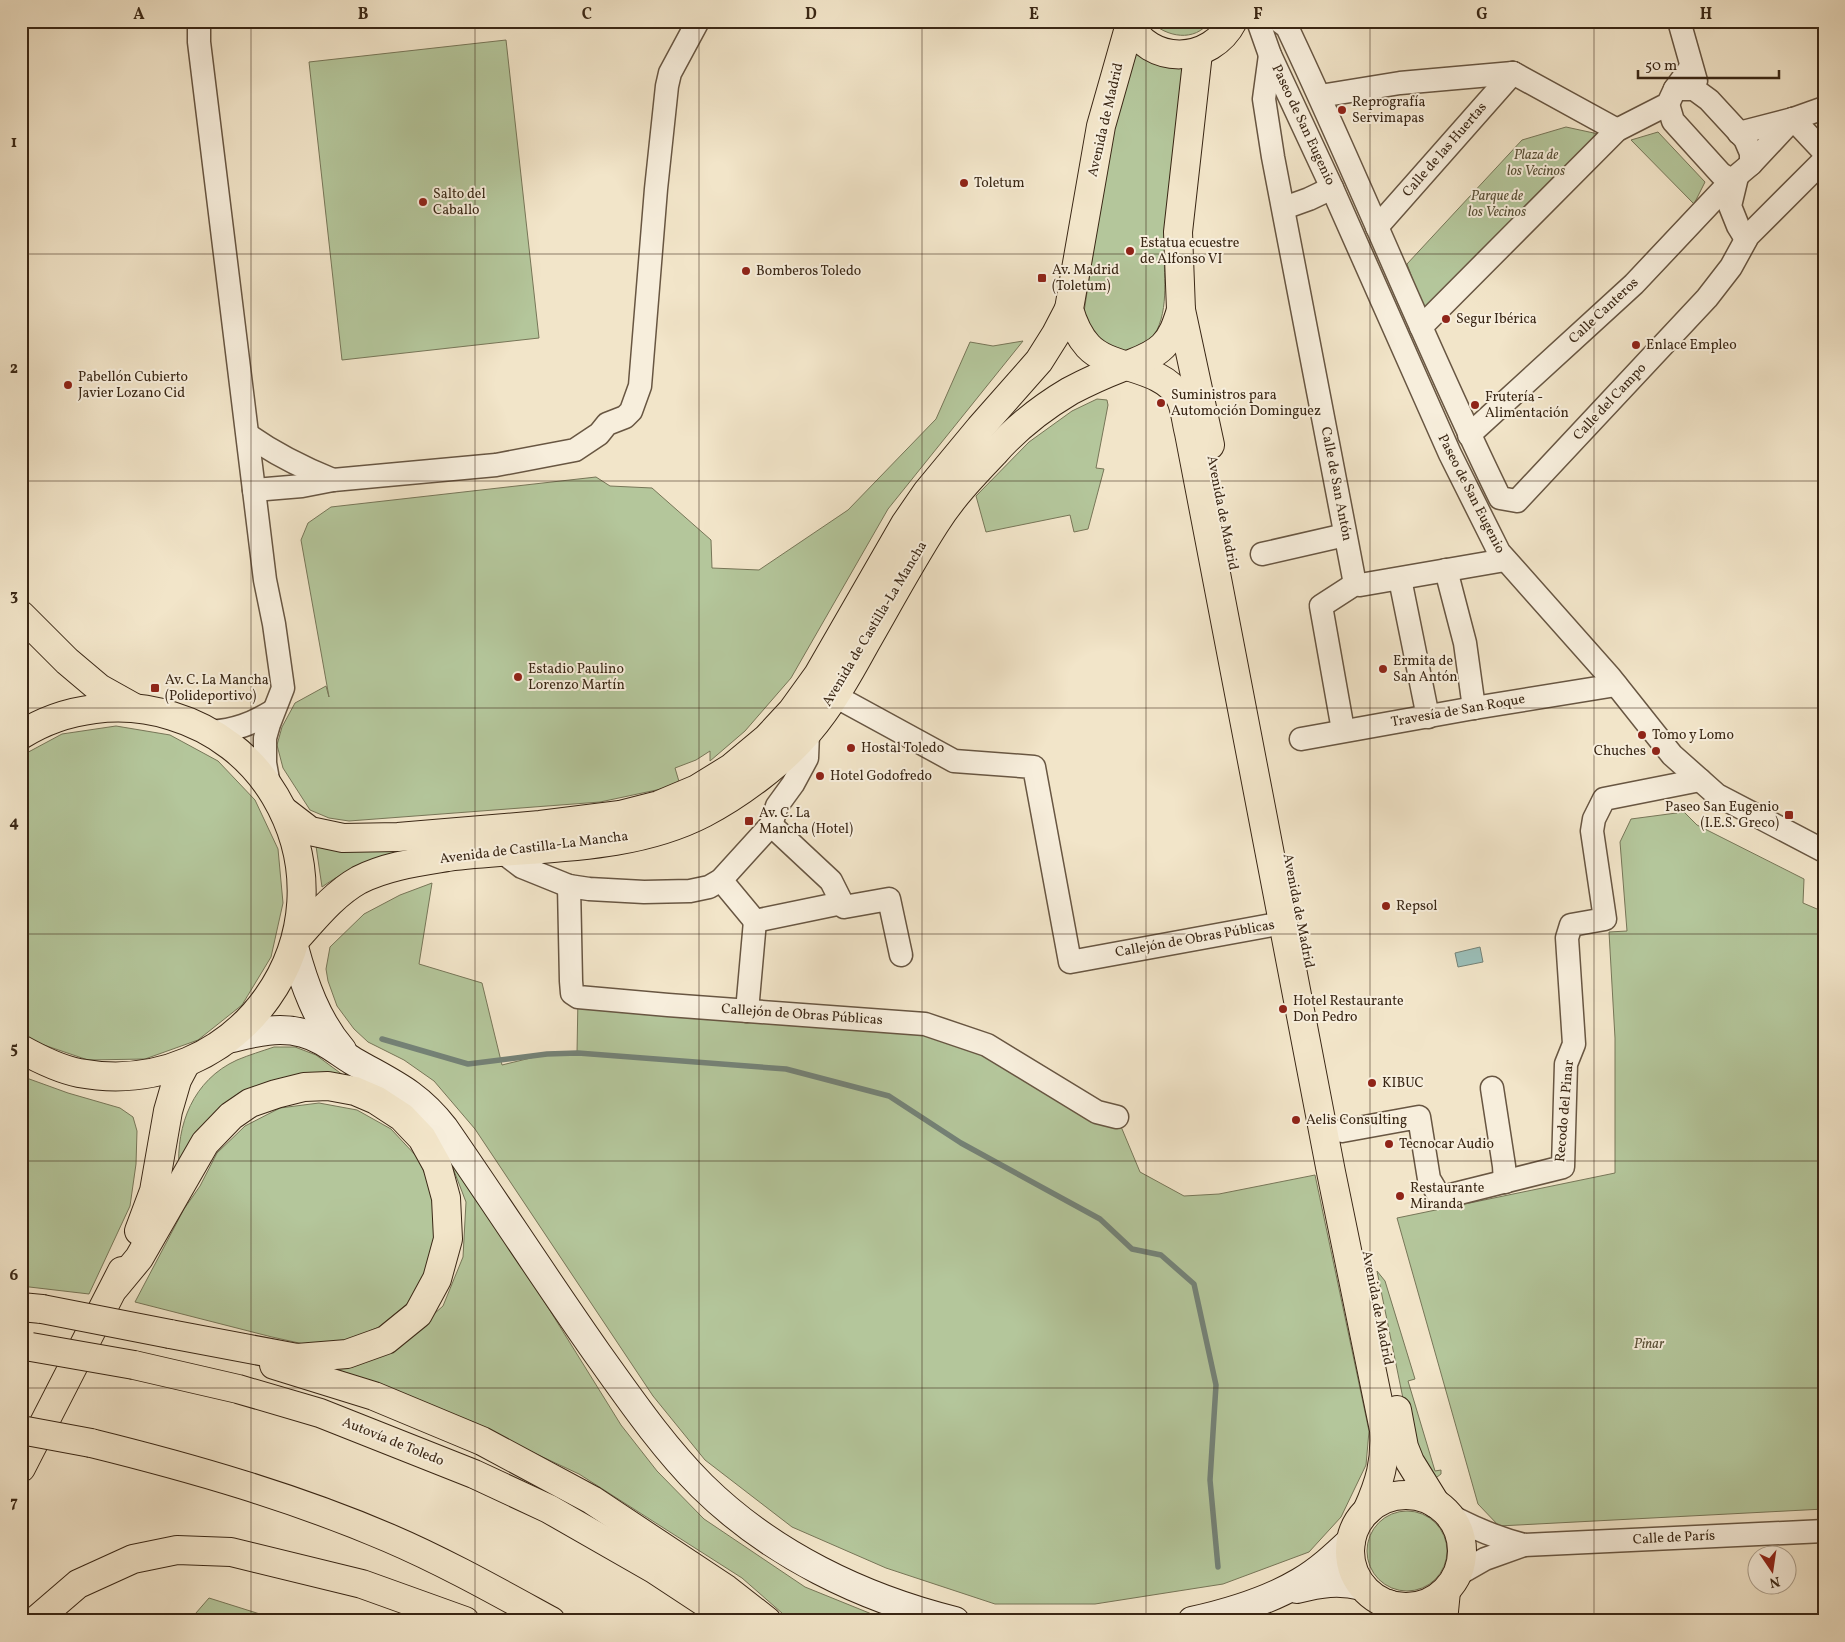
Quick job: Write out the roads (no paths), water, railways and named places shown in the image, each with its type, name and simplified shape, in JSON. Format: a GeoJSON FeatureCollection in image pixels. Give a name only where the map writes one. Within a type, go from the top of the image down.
{"type":"FeatureCollection","features":[{"type":"Feature","properties":{"kind":"main road"},"geometry":{"type":"LineString","coordinates":[[1129,23],[1142,40],[1159,51],[1178,55],[1198,52],[1210,47],[1221,39],[1231,25]]}},
{"type":"Feature","properties":{"kind":"main road","name":"Avenida de Madrid"},"geometry":{"type":"LineString","coordinates":[[1129,23],[1101,126],[1069,309],[1076,329],[1089,348],[1102,357],[1164,380],[1180,397],[1284,923],[1330,1172],[1384,1430],[1386,1450],[1379,1485],[1368,1511],[1357,1525],[1351,1542],[1350,1557],[1354,1572],[1362,1586],[1396,1613],[1404,1607],[1419,1606],[1433,1600],[1451,1583],[1461,1564],[1462,1551],[1456,1526],[1410,1462],[1404,1447],[1277,802],[1207,430],[1181,310],[1178,232],[1198,52]]}},
{"type":"Feature","properties":{"kind":"main road","name":"Avenida de Castilla-La Mancha"},"geometry":{"type":"LineString","coordinates":[[284,811],[310,831],[343,838],[370,839],[540,826],[620,815],[659,805],[697,789],[731,768],[767,738],[797,704],[818,675],[905,524],[927,492],[1039,361],[1069,309]]}},
{"type":"Feature","properties":{"kind":"main road","name":"Avenida de Madrid"},"geometry":{"type":"LineString","coordinates":[[1127,365],[1152,356],[1165,344],[1176,328],[1181,310]]}},
{"type":"Feature","properties":{"kind":"main road","name":"Avenida de Castilla-La Mancha"},"geometry":{"type":"LineString","coordinates":[[295,943],[333,899],[358,881],[389,868],[414,862],[501,851],[589,844],[622,839],[680,825],[705,813],[758,778],[808,732],[835,696],[921,546],[963,487],[997,449],[1033,417],[1072,390],[1127,365]]}},
{"type":"Feature","properties":{"kind":"main road"},"geometry":{"type":"LineString","coordinates":[[21,615],[67,661],[99,688],[134,708]]}},
{"type":"Feature","properties":{"kind":"main road"},"geometry":{"type":"LineString","coordinates":[[21,735],[38,724],[85,710],[134,708],[161,712],[186,720],[210,732],[239,752],[252,764],[269,785],[284,811],[296,842],[302,874],[302,907],[295,943],[275,989],[246,1024],[208,1052],[186,1063],[151,1073],[115,1076],[78,1072],[43,1061],[21,1049]]}},
{"type":"Feature","properties":{"kind":"main road"},"geometry":{"type":"LineString","coordinates":[[295,943],[302,975],[322,1021],[328,1032],[352,1060]]}},
{"type":"Feature","properties":{"kind":"main road"},"geometry":{"type":"LineString","coordinates":[[228,1039],[263,1031],[279,1030],[303,1033],[317,1038],[407,1091],[433,1113],[571,1317],[636,1407],[656,1434],[703,1486],[770,1540],[844,1583],[887,1601],[956,1621]]}},
{"type":"Feature","properties":{"kind":"main road"},"geometry":{"type":"LineString","coordinates":[[21,1468],[115,1288],[142,1226],[154,1191],[168,1111],[177,1080],[186,1063]]}},
{"type":"Feature","properties":{"kind":"main road"},"geometry":{"type":"LineString","coordinates":[[32,1308],[297,1358],[347,1354],[386,1340],[418,1314],[437,1279],[448,1239],[446,1198],[437,1165],[422,1138],[402,1116],[376,1100],[355,1091],[328,1086],[304,1087],[250,1103],[231,1116],[205,1144],[139,1258],[115,1288]]}},
{"type":"Feature","properties":{"kind":"main road"},"geometry":{"type":"LineString","coordinates":[[170,1334],[374,1396],[482,1441],[592,1500],[726,1589],[767,1621]]}},
{"type":"Feature","properties":{"kind":"main road","name":"Autovía de Toledo"},"geometry":{"type":"LineString","coordinates":[[26,1346],[134,1365],[238,1390],[320,1413],[474,1474],[557,1514],[654,1569],[733,1621]]}},
{"type":"Feature","properties":{"kind":"main road"},"geometry":{"type":"LineString","coordinates":[[21,1430],[91,1443],[189,1468],[298,1503],[390,1538],[489,1586],[551,1621]]}},
{"type":"Feature","properties":{"kind":"main road","name":"Avenida de Madrid"},"geometry":{"type":"LineString","coordinates":[[1368,1511],[1383,1500],[1401,1496],[1419,1497],[1443,1510]]}},
{"type":"Feature","properties":{"kind":"main road"},"geometry":{"type":"LineString","coordinates":[[1267,1598],[1299,1583],[1325,1565],[1351,1542]]}},
{"type":"Feature","properties":{"kind":"main road"},"geometry":{"type":"LineString","coordinates":[[35,1621],[78,1584],[133,1559],[177,1550],[231,1552],[362,1584],[465,1621]]}},
{"type":"Feature","properties":{"kind":"main road"},"geometry":{"type":"LineString","coordinates":[[1192,1621],[1313,1585],[1346,1582],[1362,1586]]}},
{"type":"Feature","properties":{"kind":"main road"},"geometry":{"type":"LineString","coordinates":[[1443,1621],[1451,1583]]}},
{"type":"Feature","properties":{"kind":"street"},"geometry":{"type":"LineString","coordinates":[[199,21],[199,42],[265,580],[274,624],[283,688],[273,711],[265,738],[265,764],[269,785]]}},
{"type":"Feature","properties":{"kind":"street"},"geometry":{"type":"LineString","coordinates":[[254,490],[302,486],[333,480],[496,465],[576,450],[598,434],[607,424],[625,417],[631,411],[640,386],[656,188],[667,86],[670,72],[698,21]]}},
{"type":"Feature","properties":{"kind":"street","name":"Paseo de San Eugenio"},"geometry":{"type":"LineString","coordinates":[[1258,21],[1270,55],[1332,188],[1450,454],[1499,552],[1616,685],[1672,756],[1717,795],[1824,851]]}},
{"type":"Feature","properties":{"kind":"street","name":"Paseo de San Eugenio"},"geometry":{"type":"LineString","coordinates":[[1279,21],[1288,27],[1320,96],[1469,435],[1500,498]]}},
{"type":"Feature","properties":{"kind":"street"},"geometry":{"type":"LineString","coordinates":[[1680,21],[1691,67],[1700,94]]}},
{"type":"Feature","properties":{"kind":"street","name":"Paseo de San Eugenio"},"geometry":{"type":"LineString","coordinates":[[1231,25],[1251,37],[1270,55]]}},
{"type":"Feature","properties":{"kind":"street","name":"Calle de San Antón"},"geometry":{"type":"LineString","coordinates":[[1270,55],[1264,99],[1273,157],[1355,584]]}},
{"type":"Feature","properties":{"kind":"street"},"geometry":{"type":"LineString","coordinates":[[1672,105],[1691,67]]}},
{"type":"Feature","properties":{"kind":"street"},"geometry":{"type":"LineString","coordinates":[[1320,96],[1400,82],[1512,73],[1617,130]]}},
{"type":"Feature","properties":{"kind":"street","name":"Calle de las Huertas"},"geometry":{"type":"LineString","coordinates":[[1377,227],[1512,73]]}},
{"type":"Feature","properties":{"kind":"street"},"geometry":{"type":"LineString","coordinates":[[1421,327],[1617,130],[1647,114],[1672,105],[1694,89],[1710,100],[1745,138],[1751,153],[1740,174],[1730,206],[1738,226],[1746,239]]}},
{"type":"Feature","properties":{"kind":"street"},"geometry":{"type":"LineString","coordinates":[[1672,105],[1722,174],[1740,174]]}},
{"type":"Feature","properties":{"kind":"street"},"geometry":{"type":"LineString","coordinates":[[1739,133],[1793,119],[1824,108]]}},
{"type":"Feature","properties":{"kind":"street"},"geometry":{"type":"LineString","coordinates":[[1793,119],[1824,152]]}},
{"type":"Feature","properties":{"kind":"street","name":"Calle Canteros"},"geometry":{"type":"LineString","coordinates":[[1469,435],[1634,284],[1793,119]]}},
{"type":"Feature","properties":{"kind":"street","name":"Calle del Campo"},"geometry":{"type":"LineString","coordinates":[[1500,498],[1517,501],[1707,298],[1731,267],[1746,239],[1766,216],[1824,160]]}},
{"type":"Feature","properties":{"kind":"street"},"geometry":{"type":"LineString","coordinates":[[1284,208],[1310,199],[1332,188]]}},
{"type":"Feature","properties":{"kind":"street"},"geometry":{"type":"LineString","coordinates":[[248,435],[270,450],[303,468],[333,480]]}},
{"type":"Feature","properties":{"kind":"street"},"geometry":{"type":"LineString","coordinates":[[1262,554],[1345,535]]}},
{"type":"Feature","properties":{"kind":"street"},"geometry":{"type":"LineString","coordinates":[[1343,730],[1321,606],[1355,584],[1360,585],[1505,560]]}},
{"type":"Feature","properties":{"kind":"street"},"geometry":{"type":"LineString","coordinates":[[1446,570],[1465,643],[1474,708]]}},
{"type":"Feature","properties":{"kind":"street"},"geometry":{"type":"LineString","coordinates":[[1400,578],[1428,717]]}},
{"type":"Feature","properties":{"kind":"street","name":"Travesía de San Roque"},"geometry":{"type":"LineString","coordinates":[[1301,739],[1343,730],[1616,685]]}},
{"type":"Feature","properties":{"kind":"street","name":"Callejón de Obras Públicas"},"geometry":{"type":"LineString","coordinates":[[835,696],[954,761],[1034,767],[1070,962],[1284,923]]}},
{"type":"Feature","properties":{"kind":"street"},"geometry":{"type":"LineString","coordinates":[[210,732],[232,730],[252,724],[273,711]]}},
{"type":"Feature","properties":{"kind":"street"},"geometry":{"type":"LineString","coordinates":[[501,851],[522,867],[569,886],[644,892],[690,891],[709,888],[721,880],[771,825],[777,806],[793,784],[807,758],[808,732]]}},
{"type":"Feature","properties":{"kind":"street","name":"Recodo del Pinar"},"geometry":{"type":"LineString","coordinates":[[1342,1131],[1418,1117],[1429,1179],[1438,1194],[1447,1196],[1563,1167],[1566,1064],[1574,1044],[1567,938],[1571,925],[1605,919],[1592,830],[1594,818],[1604,799],[1700,780]]}},
{"type":"Feature","properties":{"kind":"street"},"geometry":{"type":"LineString","coordinates":[[771,825],[832,881],[844,907],[889,899],[901,955]]}},
{"type":"Feature","properties":{"kind":"street"},"geometry":{"type":"LineString","coordinates":[[721,880],[755,921],[747,1011]]}},
{"type":"Feature","properties":{"kind":"street","name":"Callejón de Obras Públicas"},"geometry":{"type":"LineString","coordinates":[[569,886],[572,993],[578,997],[926,1024],[987,1045],[1097,1112],[1117,1117]]}},
{"type":"Feature","properties":{"kind":"street"},"geometry":{"type":"LineString","coordinates":[[755,921],[842,903]]}},
{"type":"Feature","properties":{"kind":"street"},"geometry":{"type":"LineString","coordinates":[[1492,1088],[1505,1182]]}},
{"type":"Feature","properties":{"kind":"street","name":"Calle de París"},"geometry":{"type":"LineString","coordinates":[[1443,1510],[1499,1538],[1524,1545]]}},
{"type":"Feature","properties":{"kind":"street","name":"Calle de París"},"geometry":{"type":"LineString","coordinates":[[1451,1583],[1485,1559],[1524,1545],[1824,1531]]}},
{"type":"Feature","properties":{"kind":"water"},"geometry":{"type":"Polygon","coordinates":[[[1480,947],[1483,962],[1458,967],[1455,953],[1480,947]]]}},
{"type":"Feature","properties":{"kind":"waterway"},"geometry":{"type":"LineString","coordinates":[[382,1039],[468,1064],[547,1054],[578,1053],[786,1069],[889,1096],[961,1143],[1100,1219],[1132,1249],[1161,1255],[1194,1284],[1216,1385],[1210,1480],[1218,1567]]}},
{"type":"Feature","properties":{"kind":"place","name":"Reprografía Servimapas"},"geometry":{"type":"Point","coordinates":[1342,110]}},
{"type":"Feature","properties":{"kind":"place","name":"Toletum"},"geometry":{"type":"Point","coordinates":[964,183]}},
{"type":"Feature","properties":{"kind":"place","name":"Salto del Caballo"},"geometry":{"type":"Point","coordinates":[423,202]}},
{"type":"Feature","properties":{"kind":"place","name":"Estatua ecuestre de Alfonso VI"},"geometry":{"type":"Point","coordinates":[1130,251]}},
{"type":"Feature","properties":{"kind":"place","name":"Bomberos Toledo"},"geometry":{"type":"Point","coordinates":[746,271]}},
{"type":"Feature","properties":{"kind":"place","name":"Av. Madrid (Toletum)"},"geometry":{"type":"Point","coordinates":[1042,278]}},
{"type":"Feature","properties":{"kind":"place","name":"Segur Ibérica"},"geometry":{"type":"Point","coordinates":[1446,319]}},
{"type":"Feature","properties":{"kind":"place","name":"Enlace Empleo"},"geometry":{"type":"Point","coordinates":[1636,345]}},
{"type":"Feature","properties":{"kind":"place","name":"Pabellón Cubierto Javier Lozano Cid"},"geometry":{"type":"Point","coordinates":[68,385]}},
{"type":"Feature","properties":{"kind":"place","name":"Suministros para Automoción Dominguez"},"geometry":{"type":"Point","coordinates":[1161,403]}},
{"type":"Feature","properties":{"kind":"place","name":"Frutería - Alimentación"},"geometry":{"type":"Point","coordinates":[1475,405]}},
{"type":"Feature","properties":{"kind":"place","name":"Ermita de San Antón"},"geometry":{"type":"Point","coordinates":[1383,669]}},
{"type":"Feature","properties":{"kind":"place","name":"Estadio Paulino Lorenzo Martín"},"geometry":{"type":"Point","coordinates":[518,677]}},
{"type":"Feature","properties":{"kind":"place","name":"Av. C. La Mancha (Polideportivo)"},"geometry":{"type":"Point","coordinates":[155,688]}},
{"type":"Feature","properties":{"kind":"place","name":"Tomo y Lomo"},"geometry":{"type":"Point","coordinates":[1642,735]}},
{"type":"Feature","properties":{"kind":"place","name":"Hostal Toledo"},"geometry":{"type":"Point","coordinates":[851,748]}},
{"type":"Feature","properties":{"kind":"place","name":"Chuches"},"geometry":{"type":"Point","coordinates":[1656,751]}},
{"type":"Feature","properties":{"kind":"place","name":"Hotel Godofredo"},"geometry":{"type":"Point","coordinates":[820,776]}},
{"type":"Feature","properties":{"kind":"place","name":"Paseo San Eugenio (I.E.S. Greco)"},"geometry":{"type":"Point","coordinates":[1789,815]}},
{"type":"Feature","properties":{"kind":"place","name":"Av. C. La Mancha (Hotel)"},"geometry":{"type":"Point","coordinates":[749,821]}},
{"type":"Feature","properties":{"kind":"place","name":"Repsol"},"geometry":{"type":"Point","coordinates":[1386,906]}},
{"type":"Feature","properties":{"kind":"place","name":"Hotel Restaurante Don Pedro"},"geometry":{"type":"Point","coordinates":[1283,1009]}},
{"type":"Feature","properties":{"kind":"place","name":"KIBUC"},"geometry":{"type":"Point","coordinates":[1372,1083]}},
{"type":"Feature","properties":{"kind":"place","name":"Aelis Consulting"},"geometry":{"type":"Point","coordinates":[1296,1120]}},
{"type":"Feature","properties":{"kind":"place","name":"Tecnocar Audio"},"geometry":{"type":"Point","coordinates":[1389,1144]}},
{"type":"Feature","properties":{"kind":"place","name":"Restaurante Miranda"},"geometry":{"type":"Point","coordinates":[1400,1196]}},
{"type":"Feature","properties":{"kind":"park label","name":"Plaza de los Vecinos"},"geometry":{"type":"Point","coordinates":[1536,164]}},
{"type":"Feature","properties":{"kind":"park label","name":"Parque de los Vecinos"},"geometry":{"type":"Point","coordinates":[1497,204]}},
{"type":"Feature","properties":{"kind":"park label","name":"Pinar"},"geometry":{"type":"Point","coordinates":[1649,1344]}}]}
